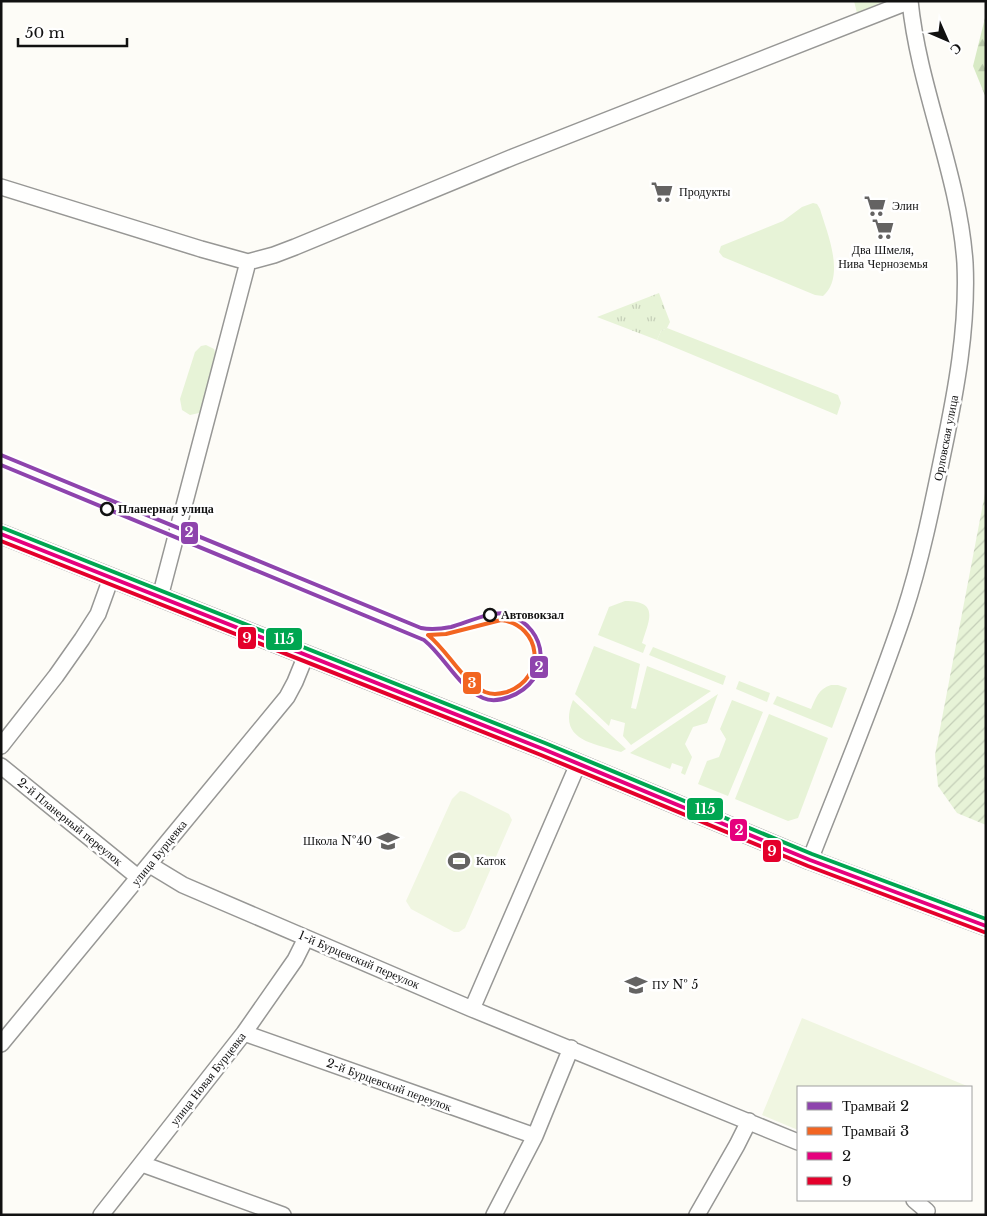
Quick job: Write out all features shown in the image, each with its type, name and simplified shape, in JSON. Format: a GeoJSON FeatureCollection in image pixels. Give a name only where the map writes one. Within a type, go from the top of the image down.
{"type":"FeatureCollection","features":[{"type":"Feature","properties":{"kind":"main road"},"geometry":{"type":"LineString","coordinates":[[1,534],[578,764],[810,860],[986,926]]}},
{"type":"Feature","properties":{"kind":"street"},"geometry":{"type":"LineString","coordinates":[[1,187],[248,262],[296,247],[513,157],[910,1]]}},
{"type":"Feature","properties":{"kind":"street","name":"Орловская улица"},"geometry":{"type":"LineString","coordinates":[[810,860],[877,688],[904,612],[925,538],[949,427],[960,362],[965,296],[965,263],[961,230],[917,51],[910,1]]}},
{"type":"Feature","properties":{"kind":"street"},"geometry":{"type":"LineString","coordinates":[[160,597],[248,262]]}},
{"type":"Feature","properties":{"kind":"street"},"geometry":{"type":"LineString","coordinates":[[1,746],[56,676],[82,639],[98,614],[111,578]]}},
{"type":"Feature","properties":{"kind":"street","name":"улица Бурцевка"},"geometry":{"type":"LineString","coordinates":[[1,1044],[287,697],[306,655]]}},
{"type":"Feature","properties":{"kind":"street"},"geometry":{"type":"LineString","coordinates":[[472,1009],[578,764]]}},
{"type":"Feature","properties":{"kind":"street","name":"2-й Планерный переулок"},"geometry":{"type":"LineString","coordinates":[[1,766],[139,878]]}},
{"type":"Feature","properties":{"kind":"street","name":"1-й Бурцевский переулок"},"geometry":{"type":"LineString","coordinates":[[150,865],[183,885],[472,1009],[797,1142]]}},
{"type":"Feature","properties":{"kind":"street","name":"улица Новая Бурцевка"},"geometry":{"type":"LineString","coordinates":[[101,1215],[244,1033],[295,960],[306,938]]}},
{"type":"Feature","properties":{"kind":"street","name":"2-й Бурцевский переулок"},"geometry":{"type":"LineString","coordinates":[[244,1033],[535,1136]]}},
{"type":"Feature","properties":{"kind":"street"},"geometry":{"type":"LineString","coordinates":[[494,1215],[535,1136],[571,1048]]}},
{"type":"Feature","properties":{"kind":"street"},"geometry":{"type":"LineString","coordinates":[[697,1215],[749,1121]]}},
{"type":"Feature","properties":{"kind":"street"},"geometry":{"type":"LineString","coordinates":[[142,1164],[284,1215]]}},
{"type":"Feature","properties":{"kind":"street"},"geometry":{"type":"LineString","coordinates":[[915,1201],[926,1213]]}},
{"type":"Feature","properties":{"kind":"green space"},"geometry":{"type":"Polygon","coordinates":[[[854,1],[884,1],[857,13],[854,1]]]}},
{"type":"Feature","properties":{"kind":"green space"},"geometry":{"type":"Polygon","coordinates":[[[986,14],[986,98],[973,66],[986,14]]]}},
{"type":"Feature","properties":{"kind":"green space"},"geometry":{"type":"Polygon","coordinates":[[[813,203],[817,204],[820,209],[833,254],[833,277],[830,288],[823,296],[815,295],[723,257],[719,252],[721,246],[783,221],[802,207],[813,203]]]}},
{"type":"Feature","properties":{"kind":"green space"},"geometry":{"type":"Polygon","coordinates":[[[659,293],[670,322],[667,328],[661,331],[657,340],[597,317],[659,293]]]}},
{"type":"Feature","properties":{"kind":"green space"},"geometry":{"type":"Polygon","coordinates":[[[667,328],[838,395],[841,403],[837,415],[657,340],[661,331],[667,328]]]}},
{"type":"Feature","properties":{"kind":"green space"},"geometry":{"type":"Polygon","coordinates":[[[206,345],[214,349],[217,358],[202,409],[199,413],[190,415],[182,410],[180,399],[195,352],[201,346],[206,345]]]}},
{"type":"Feature","properties":{"kind":"green space"},"geometry":{"type":"Polygon","coordinates":[[[986,488],[986,825],[957,813],[938,786],[935,755],[986,488]]]}},
{"type":"Feature","properties":{"kind":"green space"},"geometry":{"type":"Polygon","coordinates":[[[625,601],[643,604],[648,608],[649,620],[642,643],[646,645],[643,653],[598,635],[609,607],[625,601]]]}},
{"type":"Feature","properties":{"kind":"green space"},"geometry":{"type":"Polygon","coordinates":[[[594,646],[640,664],[631,708],[636,709],[647,666],[711,691],[631,745],[623,736],[625,723],[611,719],[609,726],[575,694],[594,646]]]}},
{"type":"Feature","properties":{"kind":"green space"},"geometry":{"type":"Polygon","coordinates":[[[653,647],[726,676],[723,685],[649,655],[653,647]]]}},
{"type":"Feature","properties":{"kind":"green space"},"geometry":{"type":"Polygon","coordinates":[[[739,681],[770,693],[767,702],[736,689],[739,681]]]}},
{"type":"Feature","properties":{"kind":"green space"},"geometry":{"type":"Polygon","coordinates":[[[831,685],[847,688],[832,728],[773,704],[777,696],[811,709],[820,691],[831,685]]]}},
{"type":"Feature","properties":{"kind":"green space"},"geometry":{"type":"Polygon","coordinates":[[[718,694],[707,723],[693,727],[685,744],[692,757],[685,775],[681,773],[683,767],[672,763],[670,769],[630,753],[718,694]]]}},
{"type":"Feature","properties":{"kind":"green space"},"geometry":{"type":"Polygon","coordinates":[[[573,700],[626,749],[621,752],[580,738],[570,724],[569,713],[573,700]]]}},
{"type":"Feature","properties":{"kind":"green space"},"geometry":{"type":"Polygon","coordinates":[[[732,700],[763,712],[728,796],[698,784],[707,761],[719,757],[726,739],[720,729],[732,700]]]}},
{"type":"Feature","properties":{"kind":"green space"},"geometry":{"type":"Polygon","coordinates":[[[769,714],[828,738],[798,818],[788,821],[735,799],[769,714]]]}},
{"type":"Feature","properties":{"kind":"green space","name":"Каток"},"geometry":{"type":"Polygon","coordinates":[[[460,791],[509,814],[512,820],[465,928],[459,932],[454,932],[411,909],[406,901],[452,799],[460,791]]]}},
{"type":"Feature","properties":{"kind":"green space"},"geometry":{"type":"Polygon","coordinates":[[[802,1018],[967,1086],[797,1086],[797,1130],[762,1115],[802,1018]]]}},
{"type":"Feature","properties":{"kind":"tram line","name":"2"},"geometry":{"type":"LineString","coordinates":[[1,455],[421,628],[447,628],[487,615],[507,614],[521,621],[532,631],[538,642],[541,655],[539,667],[533,679],[523,689],[509,697],[500,700],[483,698],[466,687],[424,640],[1,465]]}},
{"type":"Feature","properties":{"kind":"tram line","name":"3"},"geometry":{"type":"LineString","coordinates":[[501,620],[514,624],[525,631],[531,641],[534,652],[534,664],[529,675],[520,685],[507,692],[493,694],[477,687],[428,635],[446,634],[501,620]]}},
{"type":"Feature","properties":{"kind":"transit line","name":"115"},"geometry":{"type":"LineString","coordinates":[[3,528],[545,743],[812,854],[986,919]]}},
{"type":"Feature","properties":{"kind":"transit line","name":"2"},"geometry":{"type":"LineString","coordinates":[[1,534],[543,749],[810,860],[986,926]]}},
{"type":"Feature","properties":{"kind":"transit line","name":"9"},"geometry":{"type":"LineString","coordinates":[[1,541],[541,755],[808,866],[984,932]]}},
{"type":"Feature","properties":{"kind":"place","name":"Продукты"},"geometry":{"type":"Point","coordinates":[662,192]}},
{"type":"Feature","properties":{"kind":"place","name":"Элин"},"geometry":{"type":"Point","coordinates":[875,206]}},
{"type":"Feature","properties":{"kind":"place","name":"Два Шмеля, Нива Черноземья"},"geometry":{"type":"Point","coordinates":[883,229]}},
{"type":"Feature","properties":{"kind":"place","name":"Планерная улица"},"geometry":{"type":"Point","coordinates":[107,509]}},
{"type":"Feature","properties":{"kind":"place","name":"Автовокзал"},"geometry":{"type":"Point","coordinates":[490,615]}},
{"type":"Feature","properties":{"kind":"place","name":"Школа №40"},"geometry":{"type":"Point","coordinates":[388,841]}},
{"type":"Feature","properties":{"kind":"place","name":"Каток"},"geometry":{"type":"Point","coordinates":[459,861]}},
{"type":"Feature","properties":{"kind":"place","name":"ПУ № 5"},"geometry":{"type":"Point","coordinates":[636,985]}}]}
